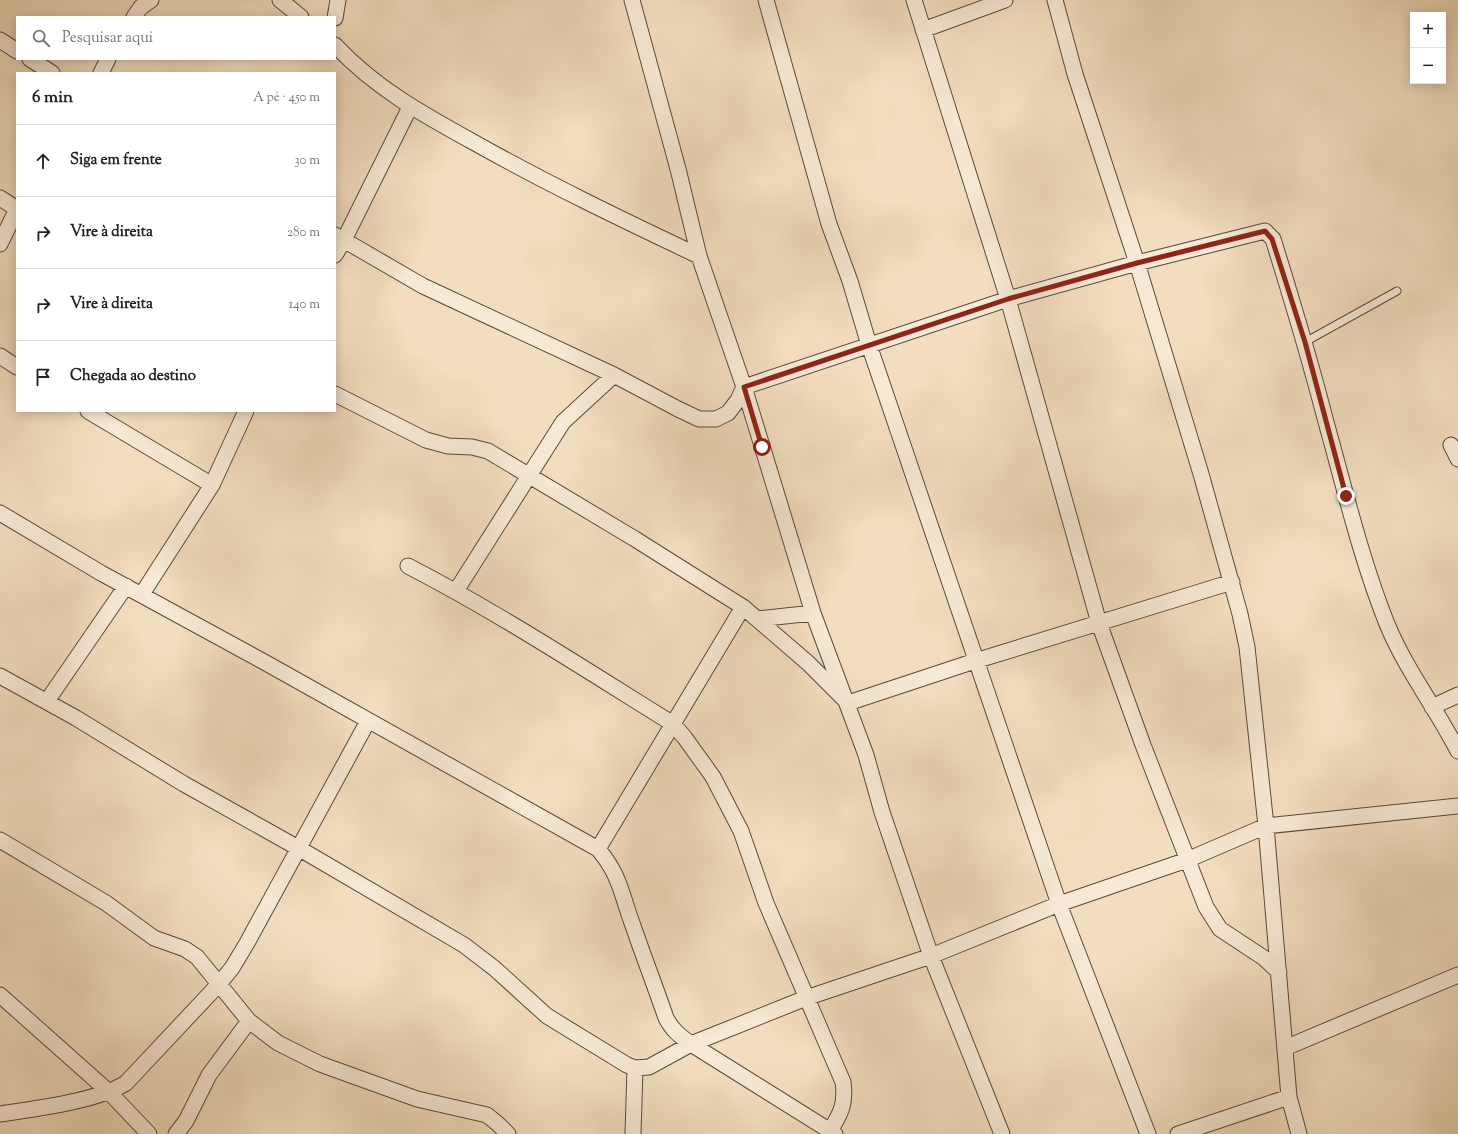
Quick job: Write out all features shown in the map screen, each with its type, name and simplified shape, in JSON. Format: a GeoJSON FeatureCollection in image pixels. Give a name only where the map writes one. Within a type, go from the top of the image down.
{"type":"FeatureCollection","features":[{"type":"Feature","properties":{"kind":"street"},"geometry":{"type":"LineString","coordinates":[[135,16],[141,7],[151,0]]}},
{"type":"Feature","properties":{"kind":"street"},"geometry":{"type":"LineString","coordinates":[[280,0],[300,16]]}},
{"type":"Feature","properties":{"kind":"street"},"geometry":{"type":"LineString","coordinates":[[335,16],[338,0]]}},
{"type":"Feature","properties":{"kind":"street"},"geometry":{"type":"LineString","coordinates":[[632,0],[678,169],[699,256],[744,387],[813,614],[848,704],[931,956],[1002,1134]]}},
{"type":"Feature","properties":{"kind":"street"},"geometry":{"type":"LineString","coordinates":[[766,0],[829,224],[850,281],[869,345],[975,661],[1059,904],[1148,1134]]}},
{"type":"Feature","properties":{"kind":"street"},"geometry":{"type":"LineString","coordinates":[[914,0],[1008,299],[1099,622],[1143,745],[1206,907],[1220,929],[1264,958],[1279,972]]}},
{"type":"Feature","properties":{"kind":"street"},"geometry":{"type":"LineString","coordinates":[[923,30],[1005,0]]}},
{"type":"Feature","properties":{"kind":"street"},"geometry":{"type":"LineString","coordinates":[[1055,0],[1075,74],[1137,263],[1232,582],[1247,647],[1266,826],[1289,1097],[1299,1134]]}},
{"type":"Feature","properties":{"kind":"street"},"geometry":{"type":"LineString","coordinates":[[0,40],[16,50]]}},
{"type":"Feature","properties":{"kind":"street"},"geometry":{"type":"LineString","coordinates":[[336,46],[349,60],[410,107],[522,170],[699,256]]}},
{"type":"Feature","properties":{"kind":"street"},"geometry":{"type":"LineString","coordinates":[[32,60],[50,72]]}},
{"type":"Feature","properties":{"kind":"street"},"geometry":{"type":"LineString","coordinates":[[102,72],[108,60]]}},
{"type":"Feature","properties":{"kind":"street"},"geometry":{"type":"LineString","coordinates":[[336,252],[340,238],[410,107]]}},
{"type":"Feature","properties":{"kind":"street"},"geometry":{"type":"LineString","coordinates":[[0,198],[16,208]]}},
{"type":"Feature","properties":{"kind":"street"},"geometry":{"type":"LineString","coordinates":[[0,244],[16,211]]}},
{"type":"Feature","properties":{"kind":"street"},"geometry":{"type":"LineString","coordinates":[[340,238],[423,286],[614,375],[678,410],[699,419],[716,419],[728,413],[738,400],[744,387],[1008,299],[1137,263],[1265,231],[1272,239],[1305,342],[1366,568],[1388,626],[1415,680],[1447,730],[1458,751]]}},
{"type":"Feature","properties":{"kind":"street"},"geometry":{"type":"LineString","coordinates":[[0,356],[16,366]]}},
{"type":"Feature","properties":{"kind":"street"},"geometry":{"type":"LineString","coordinates":[[456,590],[563,422],[614,375]]}},
{"type":"Feature","properties":{"kind":"street"},"geometry":{"type":"LineString","coordinates":[[336,395],[426,440],[448,446],[472,447],[488,451],[635,539],[743,607],[808,663],[848,704]]}},
{"type":"Feature","properties":{"kind":"street"},"geometry":{"type":"LineString","coordinates":[[90,412],[212,485]]}},
{"type":"Feature","properties":{"kind":"street"},"geometry":{"type":"LineString","coordinates":[[142,594],[212,485],[246,412]]}},
{"type":"Feature","properties":{"kind":"street"},"geometry":{"type":"LineString","coordinates":[[1451,445],[1458,459]]}},
{"type":"Feature","properties":{"kind":"street"},"geometry":{"type":"LineString","coordinates":[[0,513],[101,574],[142,594],[598,849],[611,864],[621,886],[628,912],[666,1018],[678,1035],[833,1133],[845,1096],[843,1082],[766,903],[740,831],[713,777],[685,738],[673,724],[456,590],[408,566]]}},
{"type":"Feature","properties":{"kind":"street"},"geometry":{"type":"LineString","coordinates":[[848,704],[975,661],[1232,582]]}},
{"type":"Feature","properties":{"kind":"street"},"geometry":{"type":"LineString","coordinates":[[47,702],[126,586]]}},
{"type":"Feature","properties":{"kind":"street"},"geometry":{"type":"LineString","coordinates":[[598,849],[743,607]]}},
{"type":"Feature","properties":{"kind":"street"},"geometry":{"type":"LineString","coordinates":[[757,619],[813,614]]}},
{"type":"Feature","properties":{"kind":"street"},"geometry":{"type":"LineString","coordinates":[[0,676],[47,702],[184,784],[300,848],[464,945],[494,968],[547,1016],[627,1065],[635,1068],[649,1067],[691,1044],[806,998],[931,956],[1059,904],[1188,860],[1266,826],[1458,806]]}},
{"type":"Feature","properties":{"kind":"street"},"geometry":{"type":"LineString","coordinates":[[1432,707],[1458,695]]}},
{"type":"Feature","properties":{"kind":"street"},"geometry":{"type":"LineString","coordinates":[[0,1114],[75,1101],[109,1092],[126,1083],[219,984],[232,968],[247,943],[368,721]]}},
{"type":"Feature","properties":{"kind":"street"},"geometry":{"type":"LineString","coordinates":[[0,840],[106,903],[154,938],[191,953],[197,957],[249,1021],[278,1043],[320,1064],[417,1099],[487,1115],[508,1134]]}},
{"type":"Feature","properties":{"kind":"street"},"geometry":{"type":"LineString","coordinates":[[1286,1048],[1458,975]]}},
{"type":"Feature","properties":{"kind":"street"},"geometry":{"type":"LineString","coordinates":[[0,995],[109,1092],[149,1134]]}},
{"type":"Feature","properties":{"kind":"street"},"geometry":{"type":"LineString","coordinates":[[176,1134],[186,1121],[209,1075],[249,1021]]}},
{"type":"Feature","properties":{"kind":"street"},"geometry":{"type":"LineString","coordinates":[[634,1134],[635,1068]]}},
{"type":"Feature","properties":{"kind":"street"},"geometry":{"type":"LineString","coordinates":[[1178,1134],[1289,1097]]}},
{"type":"Feature","properties":{"kind":"lane"},"geometry":{"type":"LineString","coordinates":[[1305,342],[1397,291]]}},
{"type":"Feature","properties":{"kind":"route"},"geometry":{"type":"LineString","coordinates":[[762,447],[744,387],[1008,299],[1254,232],[1265,231],[1272,239],[1305,342],[1346,496]]}}]}
